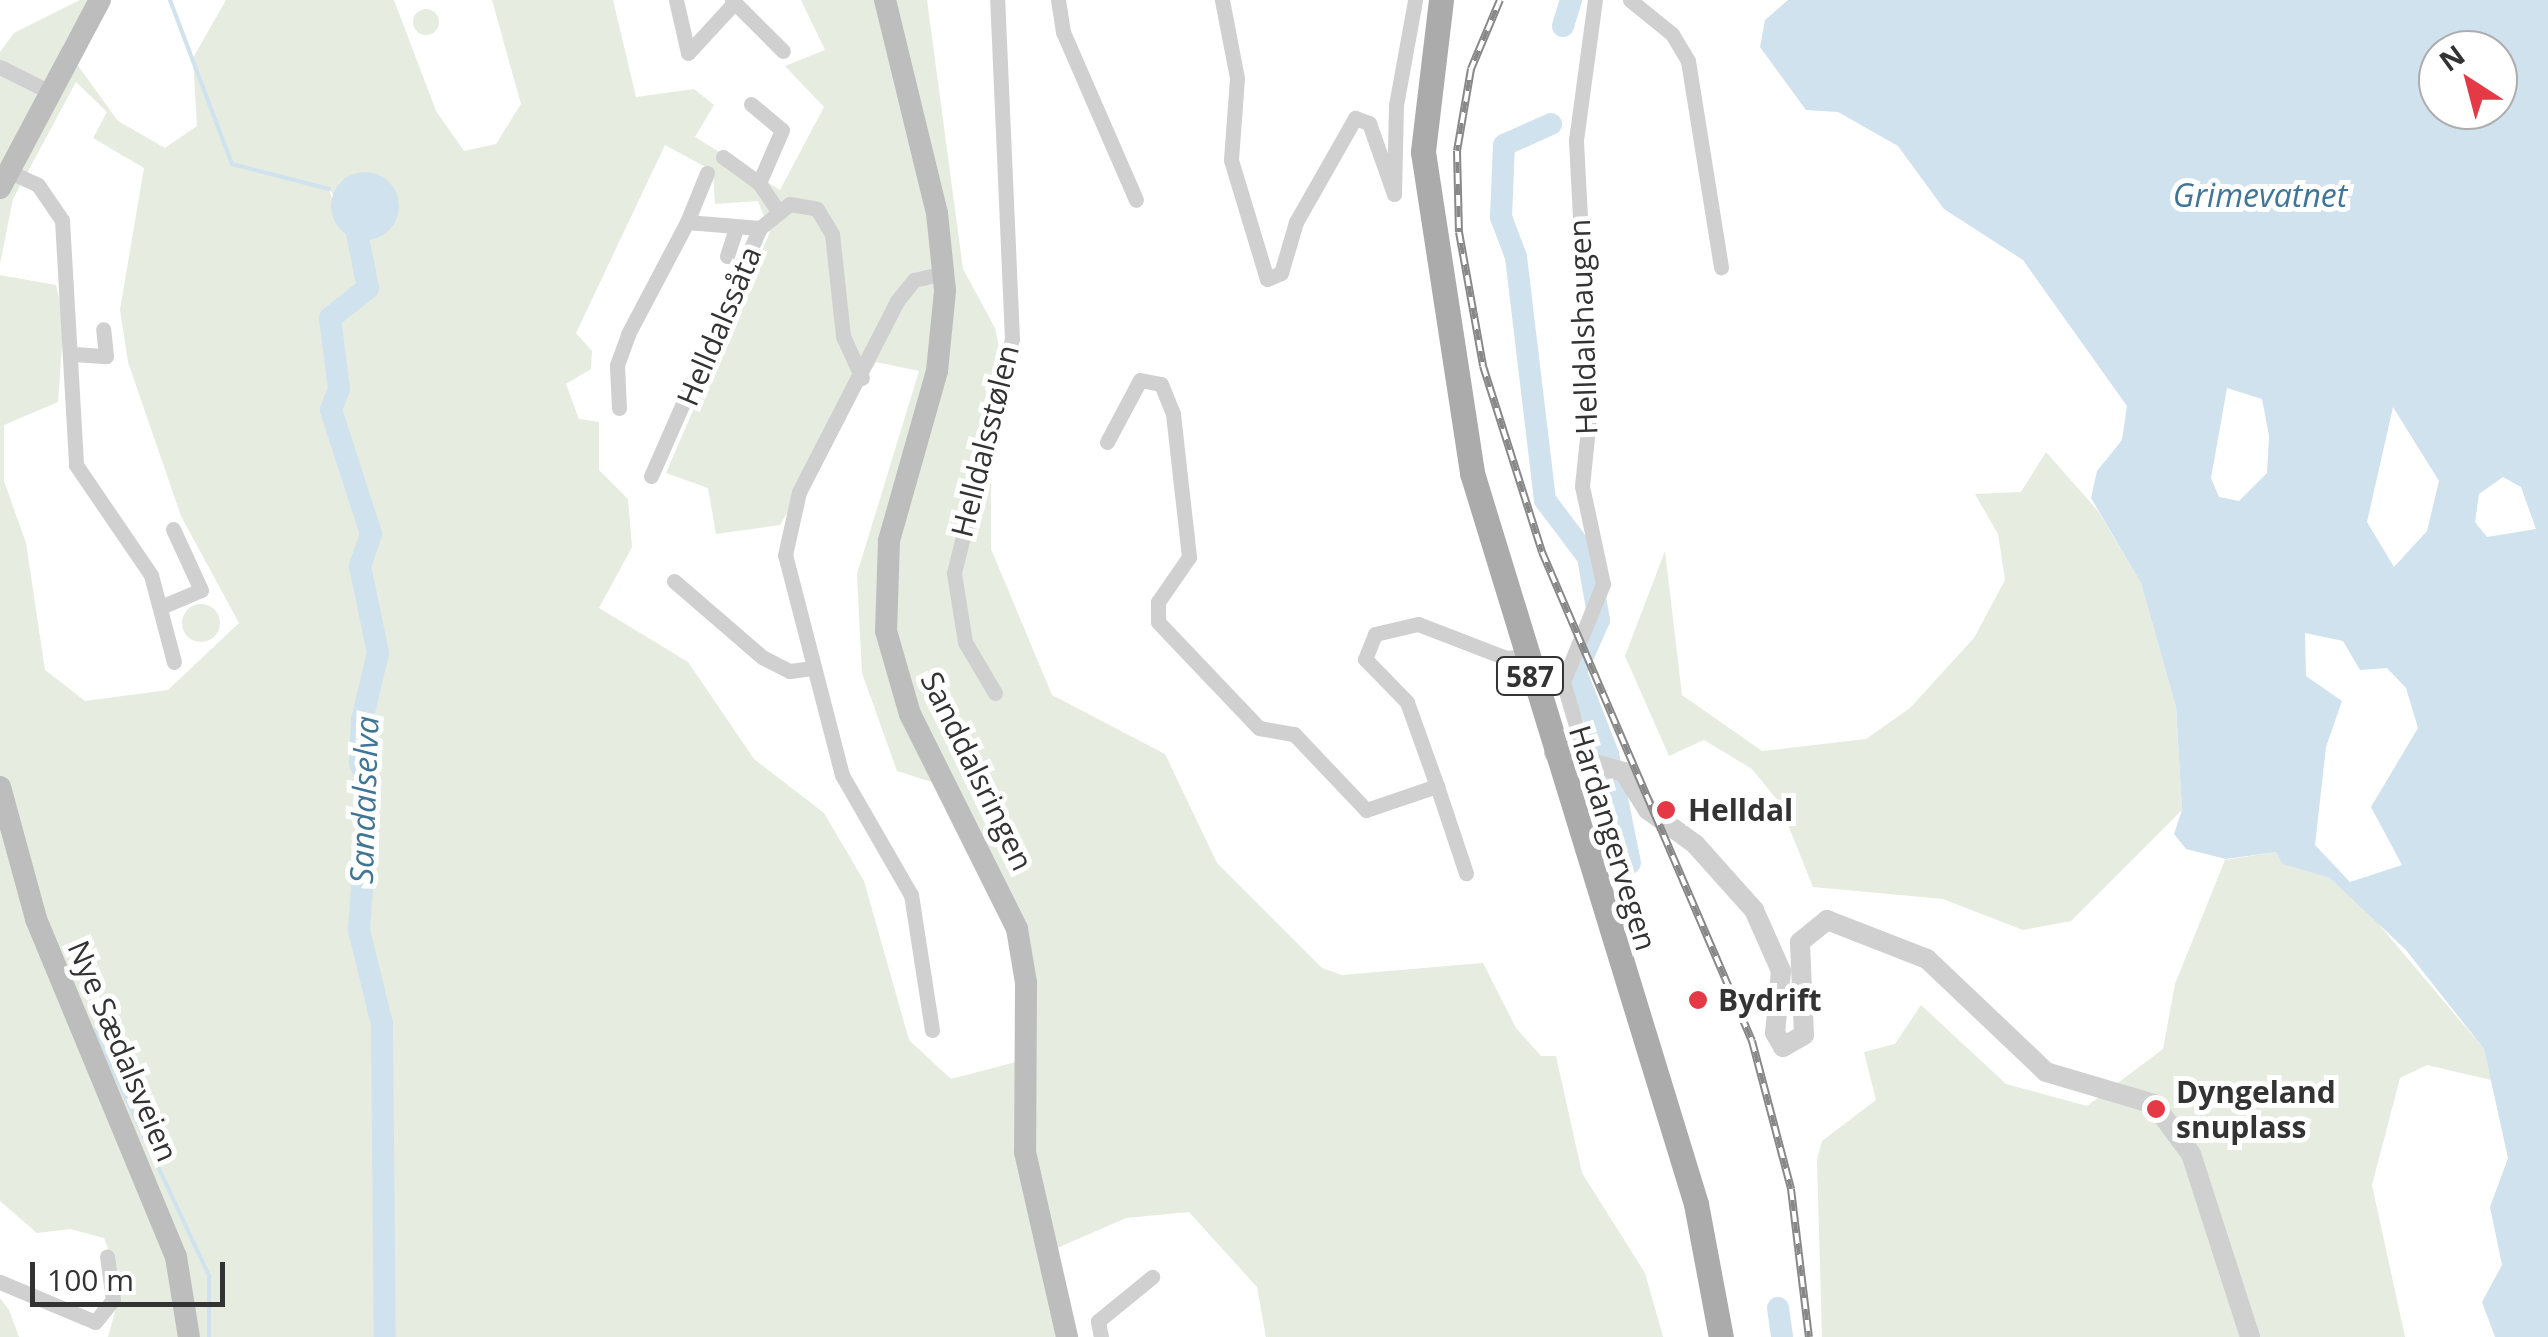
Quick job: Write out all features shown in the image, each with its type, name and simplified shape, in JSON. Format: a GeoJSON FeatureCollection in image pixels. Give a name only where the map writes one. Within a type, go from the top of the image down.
{"type":"FeatureCollection","features":[{"type":"Feature","properties":{"kind":"main road"},"geometry":{"type":"LineString","coordinates":[[3,179],[46,90],[100,0]]}},
{"type":"Feature","properties":{"kind":"main road","name":"Sanddalsringen"},"geometry":{"type":"LineString","coordinates":[[885,0],[945,273],[938,371],[889,541],[886,631],[910,714],[1017,929],[1026,983],[1025,1152],[1067,1337]]}},
{"type":"Feature","properties":{"kind":"main road","name":"Hardangervegen"},"geometry":{"type":"LineString","coordinates":[[1441,0],[1425,99],[1424,152],[1462,423],[1556,764],[1696,1204],[1722,1337]]}},
{"type":"Feature","properties":{"kind":"main road","name":"Nye Sædalsveien"},"geometry":{"type":"LineString","coordinates":[[0,787],[36,919],[176,1257],[189,1337]]}},
{"type":"Feature","properties":{"kind":"street"},"geometry":{"type":"LineString","coordinates":[[676,0],[688,53],[733,2],[783,51]]}},
{"type":"Feature","properties":{"kind":"street","name":"Helldalsstølen"},"geometry":{"type":"LineString","coordinates":[[995,693],[965,642],[954,573],[1012,339],[998,0]]}},
{"type":"Feature","properties":{"kind":"street"},"geometry":{"type":"LineString","coordinates":[[1058,0],[1063,32],[1136,200]]}},
{"type":"Feature","properties":{"kind":"street"},"geometry":{"type":"LineString","coordinates":[[1222,0],[1237,78],[1231,160],[1253,215],[1261,276],[1280,273],[1296,222],[1354,118],[1368,123],[1394,194],[1399,92],[1415,0]]}},
{"type":"Feature","properties":{"kind":"street","name":"Helldalshaugen"},"geometry":{"type":"LineString","coordinates":[[1594,0],[1576,140],[1590,408],[1582,486],[1595,609],[1562,682],[1600,762]]}},
{"type":"Feature","properties":{"kind":"street"},"geometry":{"type":"LineString","coordinates":[[1630,0],[1672,34],[1688,61],[1721,267]]}},
{"type":"Feature","properties":{"kind":"street"},"geometry":{"type":"LineString","coordinates":[[0,67],[46,90]]}},
{"type":"Feature","properties":{"kind":"street"},"geometry":{"type":"LineString","coordinates":[[1399,92],[1425,99]]}},
{"type":"Feature","properties":{"kind":"street"},"geometry":{"type":"LineString","coordinates":[[750,104],[784,138],[759,184]]}},
{"type":"Feature","properties":{"kind":"street"},"geometry":{"type":"LineString","coordinates":[[723,157],[759,184],[777,210],[805,203],[826,219],[844,336],[862,378]]}},
{"type":"Feature","properties":{"kind":"street"},"geometry":{"type":"LineString","coordinates":[[619,408],[623,349],[707,174]]}},
{"type":"Feature","properties":{"kind":"street"},"geometry":{"type":"LineString","coordinates":[[3,179],[38,185],[62,220],[74,354],[68,425],[76,464],[140,555],[163,606],[174,662]]}},
{"type":"Feature","properties":{"kind":"street","name":"Helldalssåta"},"geometry":{"type":"LineString","coordinates":[[652,476],[760,228],[777,210]]}},
{"type":"Feature","properties":{"kind":"street","name":"Helldalssåta"},"geometry":{"type":"LineString","coordinates":[[687,222],[760,228]]}},
{"type":"Feature","properties":{"kind":"street","name":"Helldalssåta"},"geometry":{"type":"LineString","coordinates":[[727,256],[736,228]]}},
{"type":"Feature","properties":{"kind":"street"},"geometry":{"type":"LineString","coordinates":[[932,1030],[912,895],[842,775],[788,580],[788,523],[905,289],[945,273]]}},
{"type":"Feature","properties":{"kind":"street"},"geometry":{"type":"LineString","coordinates":[[74,354],[106,356],[103,329]]}},
{"type":"Feature","properties":{"kind":"street"},"geometry":{"type":"LineString","coordinates":[[1107,442],[1140,380],[1161,384],[1173,414],[1190,557],[1154,611],[1258,728],[1294,734],[1366,810],[1437,786]]}},
{"type":"Feature","properties":{"kind":"street"},"geometry":{"type":"LineString","coordinates":[[163,606],[201,590],[172,529]]}},
{"type":"Feature","properties":{"kind":"street"},"geometry":{"type":"LineString","coordinates":[[674,581],[762,657],[790,671],[812,668]]}},
{"type":"Feature","properties":{"kind":"street"},"geometry":{"type":"LineString","coordinates":[[1466,873],[1407,702],[1364,659],[1375,634],[1418,624],[1506,658],[1524,656]]}},
{"type":"Feature","properties":{"kind":"street"},"geometry":{"type":"LineString","coordinates":[[1556,764],[1600,762],[1648,810],[1695,844],[1762,922],[1781,971],[1775,1033],[1783,1047],[1804,1035],[1800,942],[1827,920],[1928,959],[2046,1072],[2080,1088],[2135,1094],[2161,1110],[2191,1154],[2250,1337]]}},
{"type":"Feature","properties":{"kind":"street"},"geometry":{"type":"LineString","coordinates":[[0,1282],[95,1322],[113,1300],[107,1256]]}},
{"type":"Feature","properties":{"kind":"street"},"geometry":{"type":"LineString","coordinates":[[1101,1337],[1098,1322],[1152,1276]]}},
{"type":"Feature","properties":{"kind":"shaded area"},"geometry":{"type":"Polygon","coordinates":[[[80,0],[89,0],[63,45],[118,121],[165,148],[197,126],[193,58],[226,0],[394,0],[436,111],[464,151],[496,144],[521,104],[492,0],[613,0],[636,97],[694,89],[714,105],[695,137],[780,190],[824,107],[785,66],[825,50],[801,0],[927,0],[963,269],[995,328],[1006,382],[991,447],[991,549],[1052,695],[1165,754],[1217,863],[1322,968],[1342,975],[1483,963],[1516,1028],[1541,1056],[1556,1056],[1582,1173],[1645,1273],[1663,1337],[1266,1337],[1257,1287],[1189,1212],[1126,1218],[1041,1255],[1056,1337],[108,1337],[122,1286],[104,1238],[70,1229],[37,1233],[0,1201],[0,275],[56,285],[64,318],[58,402],[4,425],[4,481],[26,543],[45,670],[85,701],[168,690],[239,623],[181,516],[128,362],[120,310],[144,168],[93,138],[107,112],[76,82],[13,199],[0,264],[0,52],[14,33],[80,0]],[[665,145],[576,333],[592,351],[591,369],[566,384],[579,419],[599,422],[599,470],[628,499],[632,547],[599,608],[688,662],[754,759],[824,813],[864,881],[909,1040],[951,1079],[1016,1062],[1022,926],[938,784],[897,771],[862,673],[857,574],[919,371],[876,362],[780,525],[716,534],[708,488],[666,473],[770,232],[758,201],[715,204],[713,171],[665,145]],[[329,189],[339,224],[369,242],[329,189]]]}},
{"type":"Feature","properties":{"kind":"shaded area"},"geometry":{"type":"Polygon","coordinates":[[[426,9],[435,13],[439,22],[435,31],[426,35],[417,31],[413,22],[417,13],[426,9]]]}},
{"type":"Feature","properties":{"kind":"shaded area"},"geometry":{"type":"Polygon","coordinates":[[[2046,452],[2098,511],[2141,583],[2176,707],[2182,810],[2071,921],[2023,930],[1943,899],[1813,887],[1779,802],[1752,769],[1704,740],[1669,756],[1625,656],[1665,551],[1682,695],[1762,751],[1866,739],[1910,708],[1974,638],[2005,580],[1998,534],[1975,494],[2021,492],[2046,452]]]}},
{"type":"Feature","properties":{"kind":"shaded area"},"geometry":{"type":"Polygon","coordinates":[[[201,604],[215,609],[220,623],[215,637],[201,642],[187,637],[182,623],[187,609],[201,604]]]}},
{"type":"Feature","properties":{"kind":"shaded area"},"geometry":{"type":"Polygon","coordinates":[[[2276,852],[2284,864],[2330,878],[2371,915],[2484,1049],[2491,1080],[2427,1065],[2400,1078],[2372,1185],[2405,1337],[1822,1337],[1817,1160],[1822,1141],[1876,1100],[1864,1052],[1895,1044],[1921,1005],[2006,1084],[2087,1106],[2163,1049],[2175,984],[2225,860],[2276,852]]]}},
{"type":"Feature","properties":{"kind":"shaded area"},"geometry":{"type":"Polygon","coordinates":[[[0,1298],[9,1310],[19,1337],[0,1337],[0,1298]]]}},
{"type":"Feature","properties":{"kind":"water","name":"Grimevatnet"},"geometry":{"type":"Polygon","coordinates":[[[1788,0],[2548,0],[2548,1337],[2495,1337],[2482,1302],[2502,1265],[2490,1207],[2508,1158],[2484,1049],[2406,950],[2330,878],[2283,864],[2276,852],[2226,859],[2186,849],[2174,834],[2182,810],[2176,707],[2141,583],[2091,498],[2097,471],[2122,440],[2127,406],[2023,260],[1944,209],[1898,146],[1838,112],[1806,110],[1760,47],[1765,20],[1788,0]],[[2227,388],[2211,478],[2219,497],[2239,501],[2267,473],[2269,436],[2262,399],[2227,388]],[[2393,407],[2367,522],[2394,567],[2427,531],[2439,481],[2393,407]],[[2503,477],[2479,494],[2475,522],[2487,537],[2536,529],[2521,487],[2503,477]],[[2305,633],[2306,676],[2342,701],[2326,747],[2315,845],[2350,882],[2402,865],[2371,807],[2418,728],[2406,688],[2387,668],[2360,670],[2343,641],[2305,633]]]}},
{"type":"Feature","properties":{"kind":"water"},"geometry":{"type":"Polygon","coordinates":[[[365,172],[389,182],[399,206],[389,230],[365,240],[341,230],[331,206],[341,182],[365,172]]]}},
{"type":"Feature","properties":{"kind":"waterway"},"geometry":{"type":"LineString","coordinates":[[170,0],[232,164],[329,189]]}},
{"type":"Feature","properties":{"kind":"waterway"},"geometry":{"type":"LineString","coordinates":[[1563,26],[1571,0]]}},
{"type":"Feature","properties":{"kind":"waterway"},"geometry":{"type":"LineString","coordinates":[[1551,124],[1504,145],[1501,217],[1516,257],[1545,500],[1588,557],[1599,620],[1576,672],[1608,754],[1630,863]]}},
{"type":"Feature","properties":{"kind":"waterway","name":"Sandalselva"},"geometry":{"type":"LineString","coordinates":[[357,233],[368,288],[330,318],[339,389],[331,410],[371,534],[360,566],[378,653],[362,720],[360,763],[370,786],[359,930],[382,1024],[385,1337]]}},
{"type":"Feature","properties":{"kind":"waterway"},"geometry":{"type":"LineString","coordinates":[[94,1030],[209,1276],[209,1337]]}},
{"type":"Feature","properties":{"kind":"waterway"},"geometry":{"type":"LineString","coordinates":[[1778,1308],[1782,1337]]}},
{"type":"Feature","properties":{"kind":"railway"},"geometry":{"type":"LineString","coordinates":[[1500,0],[1471,69],[1457,151],[1459,232],[1483,366],[1542,552],[1752,1041],[1791,1189],[1809,1337]]}},
{"type":"Feature","properties":{"kind":"place","name":"Helldal"},"geometry":{"type":"Point","coordinates":[1666,810]}},
{"type":"Feature","properties":{"kind":"place","name":"Bydrift"},"geometry":{"type":"Point","coordinates":[1698,1000]}},
{"type":"Feature","properties":{"kind":"place","name":"Dyngeland snuplass"},"geometry":{"type":"Point","coordinates":[2156,1109]}}]}
